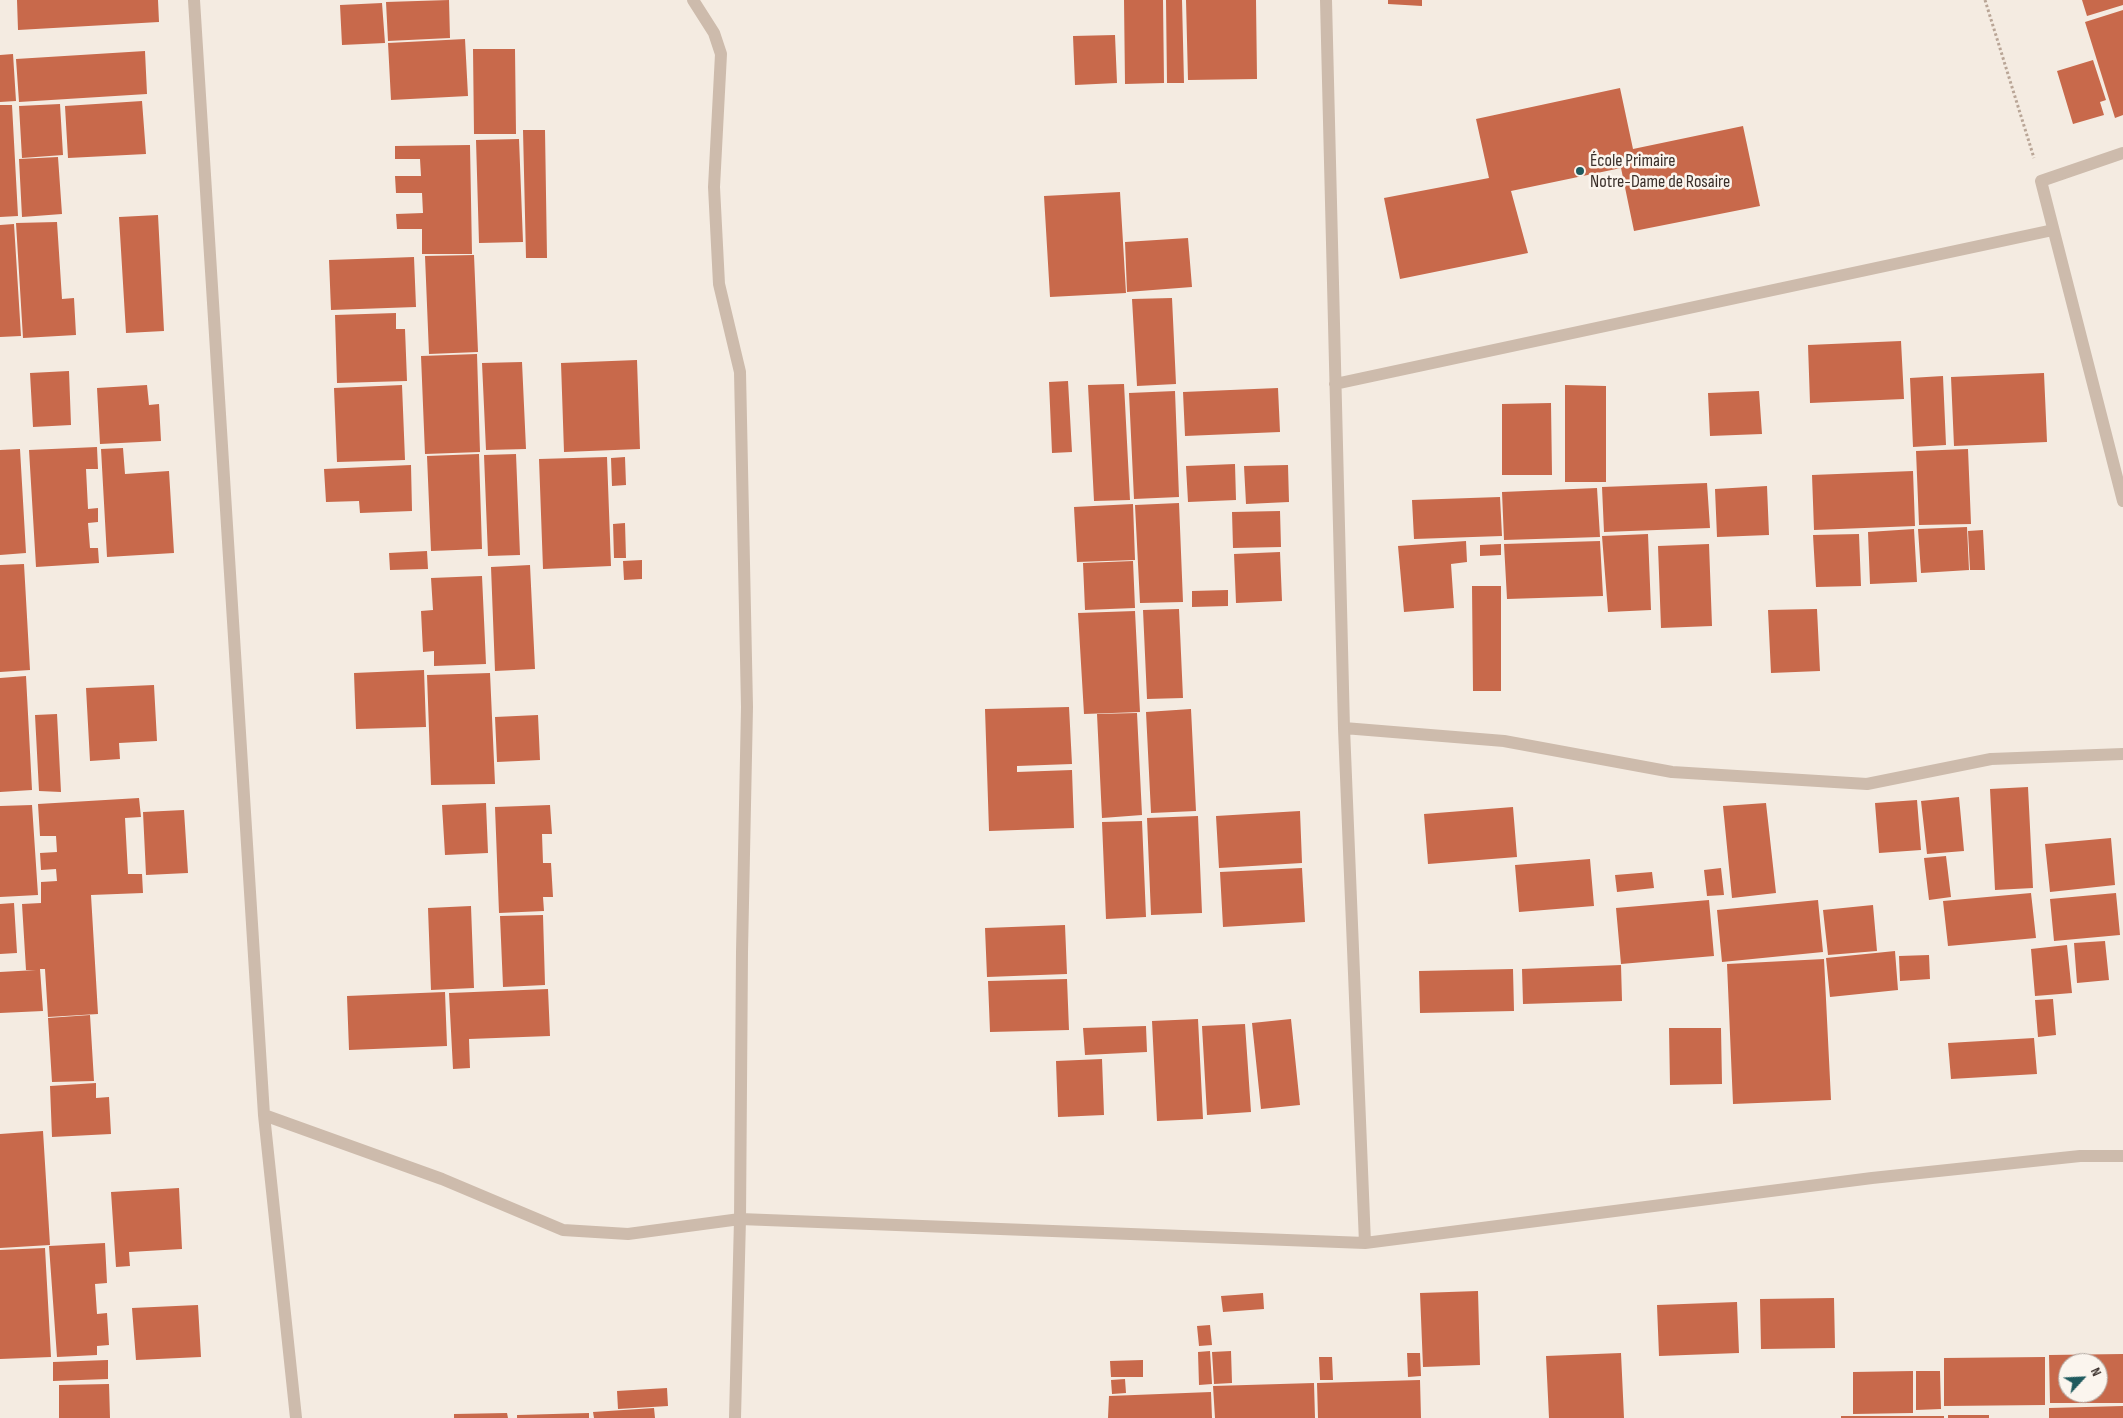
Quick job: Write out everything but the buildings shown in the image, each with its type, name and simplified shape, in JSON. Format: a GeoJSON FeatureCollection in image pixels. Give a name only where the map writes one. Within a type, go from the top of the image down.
{"type":"FeatureCollection","features":[{"type":"Feature","properties":{"kind":"street"},"geometry":{"type":"LineString","coordinates":[[194,0],[264,1115],[296,1418]]}},
{"type":"Feature","properties":{"kind":"street"},"geometry":{"type":"LineString","coordinates":[[693,0],[714,33],[721,54],[714,187],[719,284],[740,372],[747,706],[742,942],[740,1219],[735,1418]]}},
{"type":"Feature","properties":{"kind":"street"},"geometry":{"type":"LineString","coordinates":[[1326,0],[1344,728],[1365,1243]]}},
{"type":"Feature","properties":{"kind":"street"},"geometry":{"type":"LineString","coordinates":[[2123,153],[2041,180],[2123,501]]}},
{"type":"Feature","properties":{"kind":"street"},"geometry":{"type":"LineString","coordinates":[[1335,384],[2053,230]]}},
{"type":"Feature","properties":{"kind":"street"},"geometry":{"type":"LineString","coordinates":[[1344,728],[1504,741],[1672,772],[1867,784],[1991,759],[2123,754]]}},
{"type":"Feature","properties":{"kind":"street"},"geometry":{"type":"LineString","coordinates":[[264,1115],[442,1179],[563,1230],[628,1234],[740,1219],[1365,1243],[1882,1177],[2080,1156],[2123,1156]]}},
{"type":"Feature","properties":{"kind":"path"},"geometry":{"type":"LineString","coordinates":[[1985,0],[2041,180]]}},
{"type":"Feature","properties":{"kind":"place","name":"École Primaire Notre-Dame de Rosaire"},"geometry":{"type":"Point","coordinates":[1580,171]}}]}
